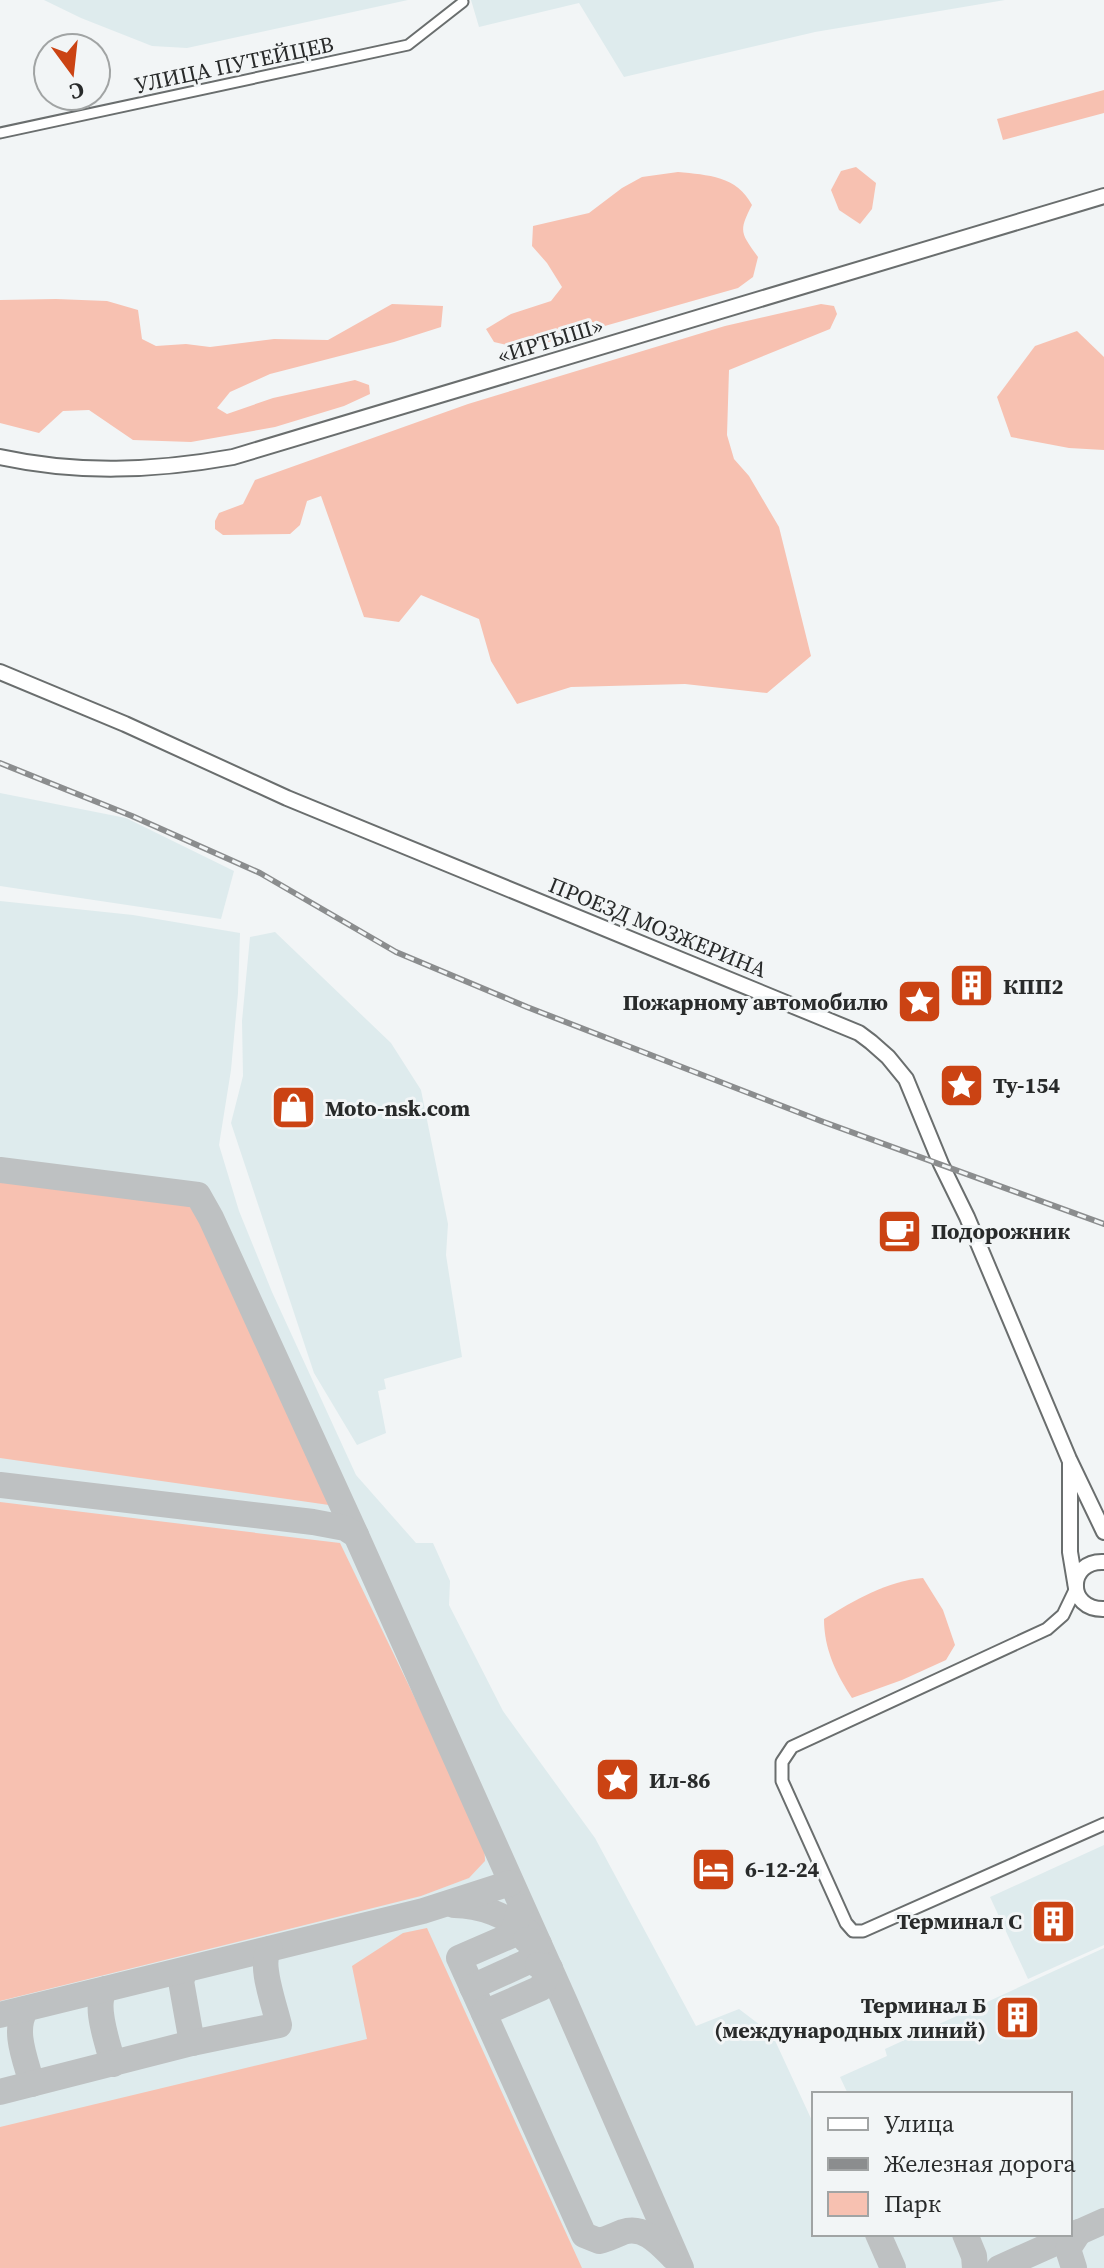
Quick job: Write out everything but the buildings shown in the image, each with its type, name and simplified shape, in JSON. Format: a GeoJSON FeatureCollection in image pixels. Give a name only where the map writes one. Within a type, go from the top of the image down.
{"type":"FeatureCollection","features":[{"type":"Feature","properties":{"kind":"main road","name":"«ИРТЫШ»"},"geometry":{"type":"LineString","coordinates":[[0,457],[33,464],[116,470],[182,466],[233,457],[1104,196]]}},
{"type":"Feature","properties":{"kind":"main road","name":"ПРОЕЗД МОЗЖЕРИНА"},"geometry":{"type":"LineString","coordinates":[[0,672],[125,724],[287,798],[859,1033],[871,1042],[896,1067],[913,1094],[1069,1459],[1104,1532]]}},
{"type":"Feature","properties":{"kind":"main road","name":"ПРОЕЗД МОЗЖЕРИНА"},"geometry":{"type":"LineString","coordinates":[[1069,1459],[1070,1552],[1076,1588]]}},
{"type":"Feature","properties":{"kind":"main road"},"geometry":{"type":"LineString","coordinates":[[1104,1562],[1085,1566],[1076,1588],[1077,1595],[1088,1607],[1104,1609]]}},
{"type":"Feature","properties":{"kind":"street","name":"УЛИЦА ПУТЕЙЦЕВ"},"geometry":{"type":"LineString","coordinates":[[0,133],[408,45],[463,2]]}},
{"type":"Feature","properties":{"kind":"street"},"geometry":{"type":"LineString","coordinates":[[1076,1588],[1063,1615],[1047,1629],[792,1747],[782,1762],[782,1781],[846,1923],[853,1931],[863,1931],[1104,1824]]}},
{"type":"Feature","properties":{"kind":"shaded area"},"geometry":{"type":"Polygon","coordinates":[[[44,0],[408,0],[187,48],[152,46],[44,0]]]}},
{"type":"Feature","properties":{"kind":"shaded area"},"geometry":{"type":"Polygon","coordinates":[[[471,0],[1005,0],[815,32],[624,77],[579,3],[479,27],[471,0]]]}},
{"type":"Feature","properties":{"kind":"shaded area"},"geometry":{"type":"Polygon","coordinates":[[[0,793],[126,818],[234,871],[221,919],[0,886],[0,793]]]}},
{"type":"Feature","properties":{"kind":"shaded area"},"geometry":{"type":"Polygon","coordinates":[[[0,901],[133,915],[240,933],[231,1070],[219,1145],[239,1211],[272,1292],[356,1475],[416,1543],[433,1543],[450,1581],[449,1605],[503,1711],[595,1838],[696,2026],[739,2009],[772,2034],[812,2121],[812,2236],[1072,2236],[1072,2092],[847,2092],[840,2077],[887,2056],[885,2049],[1104,1948],[1104,2268],[0,2268],[0,901]]]}},
{"type":"Feature","properties":{"kind":"shaded area"},"geometry":{"type":"Polygon","coordinates":[[[275,932],[391,1043],[421,1090],[448,1224],[446,1255],[462,1357],[384,1379],[386,1389],[378,1391],[386,1433],[357,1445],[314,1373],[231,1123],[243,1076],[242,1021],[250,937],[275,932]]]}},
{"type":"Feature","properties":{"kind":"shaded area","name":"Терминал С"},"geometry":{"type":"Polygon","coordinates":[[[1104,1845],[1104,1945],[1028,1979],[990,1897],[1104,1845]]]}},
{"type":"Feature","properties":{"kind":"green space"},"geometry":{"type":"Polygon","coordinates":[[[1104,90],[1104,113],[1003,140],[997,119],[1104,90]]]}},
{"type":"Feature","properties":{"kind":"green space"},"geometry":{"type":"Polygon","coordinates":[[[856,167],[876,183],[872,209],[860,224],[839,210],[831,190],[841,171],[856,167]]]}},
{"type":"Feature","properties":{"kind":"green space"},"geometry":{"type":"Polygon","coordinates":[[[678,172],[721,179],[746,195],[752,205],[743,232],[758,257],[753,277],[738,288],[524,349],[494,342],[486,329],[511,314],[551,301],[562,287],[532,246],[533,226],[589,213],[642,177],[678,172]]]}},
{"type":"Feature","properties":{"kind":"green space"},"geometry":{"type":"Polygon","coordinates":[[[0,300],[107,301],[138,310],[142,339],[156,346],[186,344],[210,347],[274,339],[328,340],[392,304],[443,306],[441,327],[270,374],[230,392],[217,408],[227,414],[273,398],[355,380],[369,385],[370,394],[344,406],[275,427],[191,442],[133,440],[89,410],[63,411],[39,433],[0,423],[0,300]]]}},
{"type":"Feature","properties":{"kind":"green space"},"geometry":{"type":"Polygon","coordinates":[[[821,304],[834,306],[837,314],[830,329],[729,370],[727,435],[734,459],[749,476],[779,527],[811,656],[767,693],[685,684],[571,687],[517,704],[491,661],[479,619],[421,595],[399,622],[364,617],[321,496],[307,501],[300,525],[290,534],[223,535],[215,529],[219,513],[243,504],[255,480],[468,404],[725,326],[821,304]]]}},
{"type":"Feature","properties":{"kind":"green space"},"geometry":{"type":"Polygon","coordinates":[[[1077,331],[1104,357],[1104,450],[1069,448],[1011,437],[997,397],[1035,346],[1077,331]]]}},
{"type":"Feature","properties":{"kind":"green space"},"geometry":{"type":"Polygon","coordinates":[[[0,1180],[197,1204],[329,1505],[0,1458],[0,1180]]]}},
{"type":"Feature","properties":{"kind":"green space"},"geometry":{"type":"Polygon","coordinates":[[[0,1502],[340,1543],[484,1841],[485,1861],[469,1878],[421,1896],[0,2001],[0,1502]]]}},
{"type":"Feature","properties":{"kind":"green space"},"geometry":{"type":"Polygon","coordinates":[[[923,1578],[943,1610],[955,1645],[946,1660],[852,1698],[832,1661],[824,1619],[884,1587],[923,1578]]]}},
{"type":"Feature","properties":{"kind":"green space"},"geometry":{"type":"Polygon","coordinates":[[[427,1928],[582,2268],[0,2268],[0,2127],[367,2039],[352,1966],[403,1933],[427,1928]]]}},
{"type":"Feature","properties":{"kind":"taxiway"},"geometry":{"type":"LineString","coordinates":[[0,1170],[198,1195],[356,1535]]}},
{"type":"Feature","properties":{"kind":"taxiway"},"geometry":{"type":"LineString","coordinates":[[0,1485],[313,1522],[345,1528],[356,1535],[681,2268]]}},
{"type":"Feature","properties":{"kind":"taxiway"},"geometry":{"type":"LineString","coordinates":[[0,2015],[423,1911],[510,1883]]}},
{"type":"Feature","properties":{"kind":"taxiway"},"geometry":{"type":"LineString","coordinates":[[454,1905],[493,1912],[528,1932]]}},
{"type":"Feature","properties":{"kind":"taxiway"},"geometry":{"type":"LineString","coordinates":[[521,1907],[512,1935],[459,1958],[584,2235],[599,2241],[623,2232],[638,2231],[651,2237],[673,2257]]}},
{"type":"Feature","properties":{"kind":"taxiway"},"geometry":{"type":"LineString","coordinates":[[472,1987],[527,1962],[539,1944],[526,1940]]}},
{"type":"Feature","properties":{"kind":"taxiway"},"geometry":{"type":"LineString","coordinates":[[0,2092],[192,2043],[279,2025],[267,1974],[270,1949]]}},
{"type":"Feature","properties":{"kind":"taxiway"},"geometry":{"type":"LineString","coordinates":[[484,2013],[541,1988],[550,1968],[538,1965]]}},
{"type":"Feature","properties":{"kind":"taxiway"},"geometry":{"type":"LineString","coordinates":[[185,1970],[181,1981],[192,2043]]}},
{"type":"Feature","properties":{"kind":"taxiway"},"geometry":{"type":"LineString","coordinates":[[106,1989],[102,1996],[101,2015],[113,2064]]}},
{"type":"Feature","properties":{"kind":"taxiway"},"geometry":{"type":"LineString","coordinates":[[26,2009],[20,2036],[32,2084]]}},
{"type":"Feature","properties":{"kind":"taxiway"},"geometry":{"type":"LineString","coordinates":[[1072,2235],[1104,2221]]}},
{"type":"Feature","properties":{"kind":"taxiway"},"geometry":{"type":"LineString","coordinates":[[1074,2268],[1068,2249],[1079,2232]]}},
{"type":"Feature","properties":{"kind":"taxiway"},"geometry":{"type":"LineString","coordinates":[[879,2236],[893,2268]]}},
{"type":"Feature","properties":{"kind":"taxiway"},"geometry":{"type":"LineString","coordinates":[[966,2236],[975,2268]]}},
{"type":"Feature","properties":{"kind":"taxiway"},"geometry":{"type":"LineString","coordinates":[[999,2268],[1070,2236]]}},
{"type":"Feature","properties":{"kind":"railway"},"geometry":{"type":"LineString","coordinates":[[0,763],[132,816],[260,873],[396,952],[527,1007],[821,1121],[1104,1224]]}},
{"type":"Feature","properties":{"kind":"place","name":"КПП2"},"geometry":{"type":"Point","coordinates":[972,986]}},
{"type":"Feature","properties":{"kind":"place","name":"Пожарному автомобилю"},"geometry":{"type":"Point","coordinates":[919,1002]}},
{"type":"Feature","properties":{"kind":"place","name":"Ту-154"},"geometry":{"type":"Point","coordinates":[962,1085]}},
{"type":"Feature","properties":{"kind":"place","name":"Moto-nsk.com"},"geometry":{"type":"Point","coordinates":[294,1108]}},
{"type":"Feature","properties":{"kind":"place","name":"Подорожник"},"geometry":{"type":"Point","coordinates":[900,1231]}},
{"type":"Feature","properties":{"kind":"place","name":"Ил-86"},"geometry":{"type":"Point","coordinates":[618,1780]}},
{"type":"Feature","properties":{"kind":"place","name":"6-12-24"},"geometry":{"type":"Point","coordinates":[714,1869]}},
{"type":"Feature","properties":{"kind":"place","name":"Терминал С"},"geometry":{"type":"Point","coordinates":[1053,1921]}},
{"type":"Feature","properties":{"kind":"place","name":"Терминал Б (международных линий)"},"geometry":{"type":"Point","coordinates":[1017,2018]}}]}
